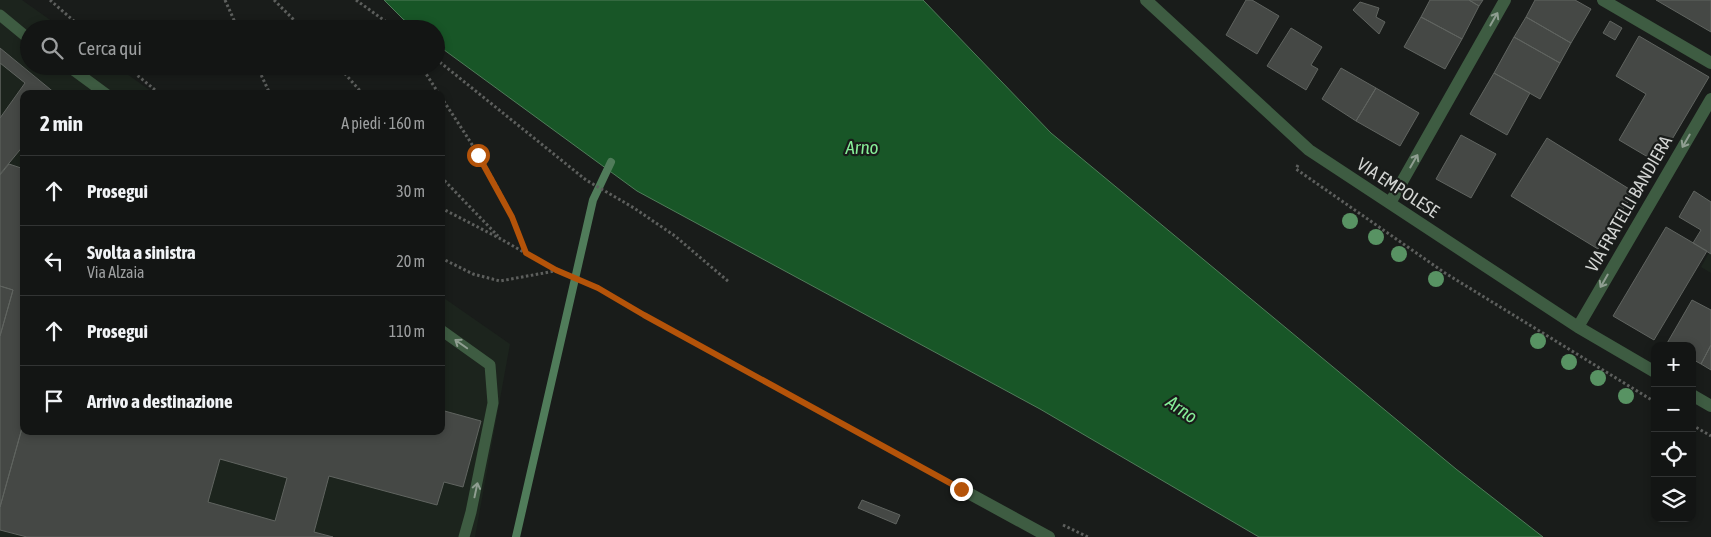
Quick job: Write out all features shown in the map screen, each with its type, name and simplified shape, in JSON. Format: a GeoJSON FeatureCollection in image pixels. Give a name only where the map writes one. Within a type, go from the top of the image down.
{"type":"FeatureCollection","features":[{"type":"Feature","properties":{"kind":"street","name":"VIA EMPOLESE"},"geometry":{"type":"LineString","coordinates":[[1146,0],[1308,150],[1578,327],[1651,370]]}},
{"type":"Feature","properties":{"kind":"street"},"geometry":{"type":"LineString","coordinates":[[1390,203],[1505,0]]}},
{"type":"Feature","properties":{"kind":"street"},"geometry":{"type":"LineString","coordinates":[[1603,0],[1711,63]]}},
{"type":"Feature","properties":{"kind":"street","name":"VIA FRATELLI BANDIERA"},"geometry":{"type":"LineString","coordinates":[[1578,327],[1711,99]]}},
{"type":"Feature","properties":{"kind":"street"},"geometry":{"type":"LineString","coordinates":[[1696,397],[1711,406]]}},
{"type":"Feature","properties":{"kind":"street"},"geometry":{"type":"LineString","coordinates":[[961,489],[1049,537]]}},
{"type":"Feature","properties":{"kind":"lane"},"geometry":{"type":"LineString","coordinates":[[0,14],[20,31]]}},
{"type":"Feature","properties":{"kind":"lane"},"geometry":{"type":"LineString","coordinates":[[80,75],[101,90]]}},
{"type":"Feature","properties":{"kind":"lane"},"geometry":{"type":"LineString","coordinates":[[445,333],[490,365],[493,403],[471,512],[464,537]]}},
{"type":"Feature","properties":{"kind":"path"},"geometry":{"type":"LineString","coordinates":[[50,0],[73,20]]}},
{"type":"Feature","properties":{"kind":"path"},"geometry":{"type":"LineString","coordinates":[[225,0],[234,20]]}},
{"type":"Feature","properties":{"kind":"path"},"geometry":{"type":"LineString","coordinates":[[274,0],[294,20]]}},
{"type":"Feature","properties":{"kind":"path"},"geometry":{"type":"LineString","coordinates":[[356,0],[384,20]]}},
{"type":"Feature","properties":{"kind":"path"},"geometry":{"type":"LineString","coordinates":[[445,66],[592,184],[634,208],[675,236],[729,282]]}},
{"type":"Feature","properties":{"kind":"path"},"geometry":{"type":"LineString","coordinates":[[137,75],[155,90]]}},
{"type":"Feature","properties":{"kind":"path"},"geometry":{"type":"LineString","coordinates":[[261,75],[268,90]]}},
{"type":"Feature","properties":{"kind":"path"},"geometry":{"type":"LineString","coordinates":[[346,75],[359,90]]}},
{"type":"Feature","properties":{"kind":"path"},"geometry":{"type":"LineString","coordinates":[[427,75],[436,90]]}},
{"type":"Feature","properties":{"kind":"path"},"geometry":{"type":"LineString","coordinates":[[445,103],[478,155],[512,217],[526,253]]}},
{"type":"Feature","properties":{"kind":"path"},"geometry":{"type":"LineString","coordinates":[[1308,150],[1296,169],[1445,273],[1651,400]]}},
{"type":"Feature","properties":{"kind":"path"},"geometry":{"type":"LineString","coordinates":[[445,181],[499,238]]}},
{"type":"Feature","properties":{"kind":"path"},"geometry":{"type":"LineString","coordinates":[[445,210],[556,270],[598,288],[961,489]]}},
{"type":"Feature","properties":{"kind":"path"},"geometry":{"type":"LineString","coordinates":[[445,260],[473,274],[500,281],[556,270]]}},
{"type":"Feature","properties":{"kind":"path"},"geometry":{"type":"LineString","coordinates":[[1696,427],[1711,436]]}},
{"type":"Feature","properties":{"kind":"shaded area"},"geometry":{"type":"Polygon","coordinates":[[[0,0],[22,0],[50,20],[20,20],[20,75],[129,75],[149,90],[20,90],[20,435],[445,435],[445,299],[510,344],[475,537],[0,537],[0,0]]]}},
{"type":"Feature","properties":{"kind":"shaded area"},"geometry":{"type":"Polygon","coordinates":[[[1711,251],[1711,273],[1701,267],[1711,251]]]}},
{"type":"Feature","properties":{"kind":"water","name":"Arno"},"geometry":{"type":"Polygon","coordinates":[[[384,0],[923,0],[1051,133],[1456,469],[1543,537],[1259,537],[1040,409],[637,191],[445,51],[445,20],[403,19],[384,0]]]}},
{"type":"Feature","properties":{"kind":"building"},"geometry":{"type":"Polygon","coordinates":[[[1246,0],[1252,0],[1279,16],[1257,54],[1226,35],[1246,0]]]}},
{"type":"Feature","properties":{"kind":"building"},"geometry":{"type":"Polygon","coordinates":[[[1430,0],[1469,0],[1479,6],[1462,39],[1421,17],[1430,0]]]}},
{"type":"Feature","properties":{"kind":"building"},"geometry":{"type":"Polygon","coordinates":[[[1469,0],[1483,0],[1479,6],[1469,0]]]}},
{"type":"Feature","properties":{"kind":"building"},"geometry":{"type":"Polygon","coordinates":[[[1535,0],[1575,0],[1591,9],[1571,43],[1526,17],[1535,0]]]}},
{"type":"Feature","properties":{"kind":"building"},"geometry":{"type":"Polygon","coordinates":[[[1656,0],[1711,0],[1711,32],[1656,0]]]}},
{"type":"Feature","properties":{"kind":"building"},"geometry":{"type":"Polygon","coordinates":[[[1360,2],[1379,8],[1376,17],[1385,22],[1379,34],[1353,10],[1360,2]]]}},
{"type":"Feature","properties":{"kind":"building"},"geometry":{"type":"Polygon","coordinates":[[[1421,17],[1462,39],[1445,69],[1404,47],[1421,17]]]}},
{"type":"Feature","properties":{"kind":"building"},"geometry":{"type":"Polygon","coordinates":[[[1526,17],[1571,43],[1560,63],[1514,37],[1526,17]]]}},
{"type":"Feature","properties":{"kind":"building"},"geometry":{"type":"Polygon","coordinates":[[[1610,21],[1622,28],[1615,40],[1603,33],[1610,21]]]}},
{"type":"Feature","properties":{"kind":"building"},"geometry":{"type":"Polygon","coordinates":[[[1291,28],[1322,47],[1311,65],[1318,69],[1306,90],[1267,66],[1291,28]]]}},
{"type":"Feature","properties":{"kind":"building"},"geometry":{"type":"Polygon","coordinates":[[[1639,36],[1709,77],[1658,163],[1619,140],[1646,94],[1616,76],[1639,36]]]}},
{"type":"Feature","properties":{"kind":"building"},"geometry":{"type":"Polygon","coordinates":[[[1514,37],[1560,63],[1540,99],[1494,73],[1514,37]]]}},
{"type":"Feature","properties":{"kind":"building"},"geometry":{"type":"Polygon","coordinates":[[[0,48],[20,64],[20,75],[33,75],[51,90],[20,90],[20,150],[0,174],[0,48]]]}},
{"type":"Feature","properties":{"kind":"building"},"geometry":{"type":"Polygon","coordinates":[[[0,63],[25,83],[0,118],[0,63]]]}},
{"type":"Feature","properties":{"kind":"building"},"geometry":{"type":"Polygon","coordinates":[[[1341,68],[1376,88],[1356,121],[1322,99],[1341,68]]]}},
{"type":"Feature","properties":{"kind":"building"},"geometry":{"type":"Polygon","coordinates":[[[1494,73],[1530,93],[1507,135],[1470,114],[1494,73]]]}},
{"type":"Feature","properties":{"kind":"building"},"geometry":{"type":"Polygon","coordinates":[[[1376,88],[1419,113],[1400,146],[1356,121],[1376,88]]]}},
{"type":"Feature","properties":{"kind":"building"},"geometry":{"type":"Polygon","coordinates":[[[1461,135],[1496,154],[1471,198],[1436,179],[1461,135]]]}},
{"type":"Feature","properties":{"kind":"building"},"geometry":{"type":"Polygon","coordinates":[[[1547,138],[1634,192],[1598,249],[1511,196],[1547,138]]]}},
{"type":"Feature","properties":{"kind":"building"},"geometry":{"type":"Polygon","coordinates":[[[9,164],[20,168],[20,435],[0,507],[0,336],[13,290],[0,286],[0,175],[9,164]]]}},
{"type":"Feature","properties":{"kind":"building"},"geometry":{"type":"Polygon","coordinates":[[[1694,191],[1711,202],[1711,254],[1693,243],[1701,230],[1679,217],[1694,191]]]}},
{"type":"Feature","properties":{"kind":"building"},"geometry":{"type":"Polygon","coordinates":[[[1666,227],[1707,251],[1654,340],[1613,316],[1666,227]]]}},
{"type":"Feature","properties":{"kind":"building"},"geometry":{"type":"Polygon","coordinates":[[[0,286],[13,290],[0,336],[0,286]]]}},
{"type":"Feature","properties":{"kind":"building"},"geometry":{"type":"Polygon","coordinates":[[[1692,300],[1711,310],[1711,345],[1701,364],[1696,361],[1696,342],[1668,342],[1692,300]]]}},
{"type":"Feature","properties":{"kind":"building"},"geometry":{"type":"Polygon","coordinates":[[[1711,345],[1711,370],[1701,364],[1711,345]]]}},
{"type":"Feature","properties":{"kind":"building"},"geometry":{"type":"Polygon","coordinates":[[[445,411],[481,421],[463,487],[444,482],[437,505],[329,476],[314,532],[333,537],[27,537],[0,530],[0,507],[20,435],[445,435],[445,411]],[[220,459],[208,502],[275,521],[287,478],[220,459]]]}},
{"type":"Feature","properties":{"kind":"building"},"geometry":{"type":"Polygon","coordinates":[[[862,500],[900,515],[896,524],[858,508],[862,500]]]}},
{"type":"Feature","properties":{"kind":"waterway"},"geometry":{"type":"LineString","coordinates":[[516,537],[593,200],[611,162]]}},
{"type":"Feature","properties":{"kind":"route"},"geometry":{"type":"LineString","coordinates":[[478,155],[512,217],[526,253],[556,270],[598,288],[961,489]]}}]}
